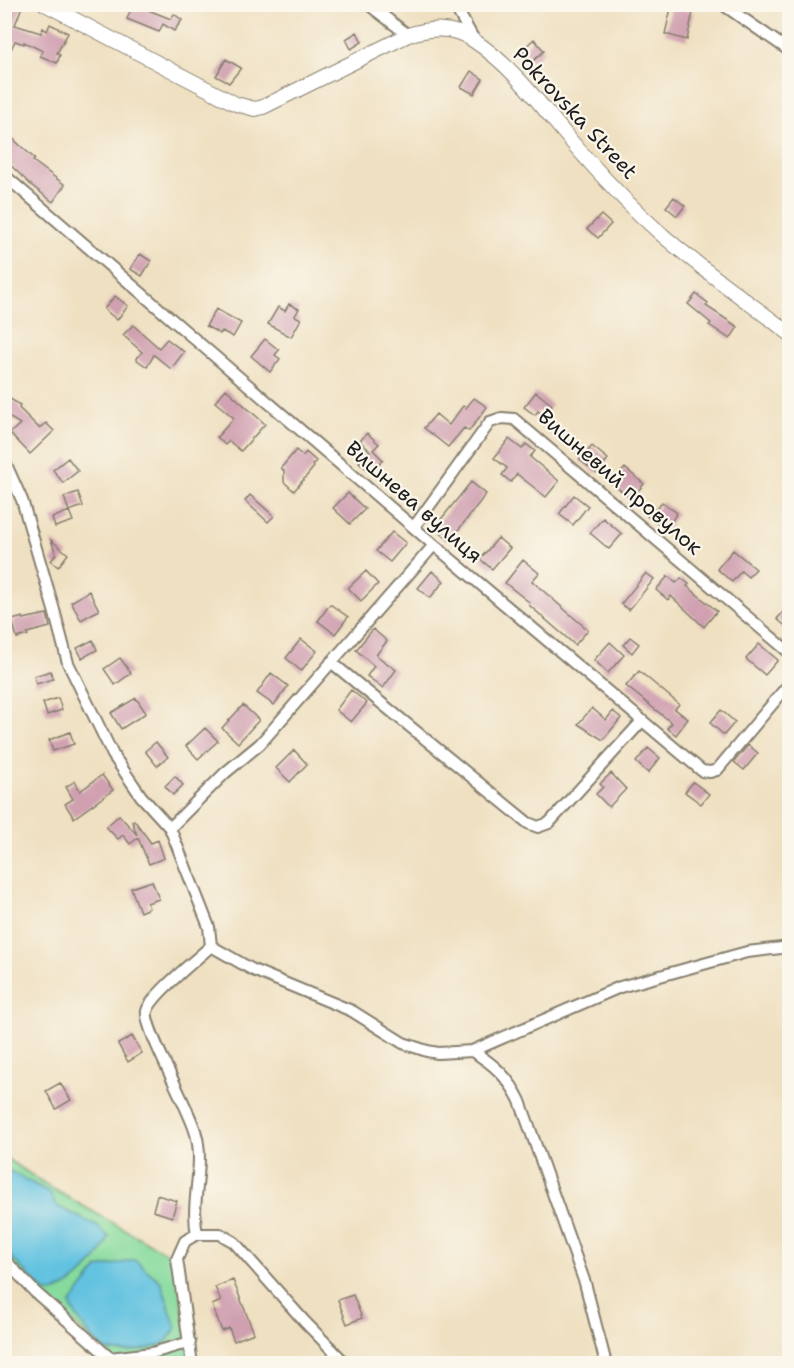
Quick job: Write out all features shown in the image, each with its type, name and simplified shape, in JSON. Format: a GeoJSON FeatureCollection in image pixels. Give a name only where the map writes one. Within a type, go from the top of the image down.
{"type":"FeatureCollection","features":[{"type":"Feature","properties":{"kind":"street","name":"Pokrovska Street"},"geometry":{"type":"LineString","coordinates":[[45,4],[236,104],[255,109],[408,35],[432,29],[447,29],[461,33],[474,40],[519,78],[586,158],[660,233],[789,334]]}},
{"type":"Feature","properties":{"kind":"street"},"geometry":{"type":"LineString","coordinates":[[368,4],[408,35]]}},
{"type":"Feature","properties":{"kind":"street"},"geometry":{"type":"LineString","coordinates":[[454,4],[474,40]]}},
{"type":"Feature","properties":{"kind":"street"},"geometry":{"type":"LineString","coordinates":[[722,4],[789,51]]}},
{"type":"Feature","properties":{"kind":"street","name":"Вишнева вулиця"},"geometry":{"type":"LineString","coordinates":[[4,176],[434,545],[702,771],[717,770],[789,683]]}},
{"type":"Feature","properties":{"kind":"street","name":"Вишневий провулок"},"geometry":{"type":"LineString","coordinates":[[414,527],[490,422],[502,418],[514,419],[789,653]]}},
{"type":"Feature","properties":{"kind":"street"},"geometry":{"type":"LineString","coordinates":[[4,460],[22,500],[68,663],[113,755],[141,796],[170,828],[209,927],[211,946]]}},
{"type":"Feature","properties":{"kind":"street"},"geometry":{"type":"LineString","coordinates":[[170,828],[225,773],[260,744],[434,545]]}},
{"type":"Feature","properties":{"kind":"street"},"geometry":{"type":"LineString","coordinates":[[331,662],[528,823],[538,827],[549,823],[642,721]]}},
{"type":"Feature","properties":{"kind":"street"},"geometry":{"type":"LineString","coordinates":[[211,946],[253,970],[352,1011],[409,1046],[438,1053],[472,1051],[620,987],[747,952],[789,947]]}},
{"type":"Feature","properties":{"kind":"street"},"geometry":{"type":"LineString","coordinates":[[197,1234],[194,1213],[198,1152],[196,1132],[147,1022],[147,1011],[155,998],[211,946]]}},
{"type":"Feature","properties":{"kind":"street"},"geometry":{"type":"LineString","coordinates":[[472,1051],[504,1075],[520,1101],[585,1283],[606,1364]]}},
{"type":"Feature","properties":{"kind":"street"},"geometry":{"type":"LineString","coordinates":[[192,1364],[177,1259],[185,1241],[197,1234],[220,1234],[234,1242],[303,1321],[346,1364]]}},
{"type":"Feature","properties":{"kind":"street"},"geometry":{"type":"LineString","coordinates":[[4,1260],[35,1292],[110,1358],[152,1353],[190,1342]]}},
{"type":"Feature","properties":{"kind":"green space"},"geometry":{"type":"Polygon","coordinates":[[[4,1153],[10,1161],[53,1189],[177,1259],[192,1363],[112,1363],[110,1358],[5,1259],[4,1153]]]}},
{"type":"Feature","properties":{"kind":"water"},"geometry":{"type":"Polygon","coordinates":[[[4,1168],[49,1192],[57,1206],[97,1226],[109,1237],[92,1264],[64,1288],[45,1292],[5,1251],[4,1168]]]}},
{"type":"Feature","properties":{"kind":"water"},"geometry":{"type":"Polygon","coordinates":[[[135,1260],[161,1282],[176,1328],[168,1340],[158,1346],[134,1351],[110,1351],[99,1345],[76,1316],[70,1304],[98,1268],[135,1260]]]}},
{"type":"Feature","properties":{"kind":"building"},"geometry":{"type":"Polygon","coordinates":[[[4,4],[23,4],[15,25],[41,33],[43,28],[47,31],[50,24],[68,33],[57,53],[60,55],[57,63],[40,56],[43,51],[24,42],[24,44],[15,41],[4,64],[4,4]]]}},
{"type":"Feature","properties":{"kind":"building"},"geometry":{"type":"Polygon","coordinates":[[[133,4],[171,19],[174,14],[182,20],[174,31],[163,24],[159,32],[127,19],[133,4]]]}},
{"type":"Feature","properties":{"kind":"building"},"geometry":{"type":"Polygon","coordinates":[[[672,4],[688,4],[686,11],[693,12],[687,40],[665,34],[672,4]]]}},
{"type":"Feature","properties":{"kind":"building"},"geometry":{"type":"Polygon","coordinates":[[[357,32],[362,42],[351,49],[346,39],[357,32]]]}},
{"type":"Feature","properties":{"kind":"building"},"geometry":{"type":"Polygon","coordinates":[[[534,39],[544,51],[532,62],[522,50],[534,39]]]}},
{"type":"Feature","properties":{"kind":"building"},"geometry":{"type":"Polygon","coordinates":[[[226,59],[241,68],[229,83],[216,76],[226,59]]]}},
{"type":"Feature","properties":{"kind":"building"},"geometry":{"type":"Polygon","coordinates":[[[471,71],[483,79],[474,94],[461,87],[471,71]]]}},
{"type":"Feature","properties":{"kind":"building"},"geometry":{"type":"Polygon","coordinates":[[[12,138],[35,159],[33,161],[65,185],[53,202],[4,159],[4,147],[12,138]]]}},
{"type":"Feature","properties":{"kind":"building"},"geometry":{"type":"Polygon","coordinates":[[[674,197],[685,206],[677,216],[666,207],[674,197]]]}},
{"type":"Feature","properties":{"kind":"building"},"geometry":{"type":"Polygon","coordinates":[[[601,215],[611,224],[598,238],[587,229],[601,215]]]}},
{"type":"Feature","properties":{"kind":"building"},"geometry":{"type":"Polygon","coordinates":[[[140,254],[151,261],[142,276],[130,269],[140,254]]]}},
{"type":"Feature","properties":{"kind":"building"},"geometry":{"type":"Polygon","coordinates":[[[696,294],[708,303],[706,306],[738,327],[730,339],[709,325],[711,323],[688,304],[696,294]]]}},
{"type":"Feature","properties":{"kind":"building"},"geometry":{"type":"Polygon","coordinates":[[[115,296],[128,306],[117,320],[104,309],[115,296]]]}},
{"type":"Feature","properties":{"kind":"building"},"geometry":{"type":"Polygon","coordinates":[[[289,304],[299,309],[295,316],[301,319],[291,337],[268,324],[278,307],[285,311],[289,304]]]}},
{"type":"Feature","properties":{"kind":"building"},"geometry":{"type":"Polygon","coordinates":[[[216,309],[241,323],[233,337],[222,331],[220,334],[206,326],[216,309]]]}},
{"type":"Feature","properties":{"kind":"building"},"geometry":{"type":"Polygon","coordinates":[[[133,325],[159,348],[167,339],[184,352],[171,369],[154,355],[147,367],[136,359],[142,352],[123,335],[133,325]]]}},
{"type":"Feature","properties":{"kind":"building"},"geometry":{"type":"Polygon","coordinates":[[[265,339],[279,350],[275,355],[280,359],[270,372],[251,356],[265,339]]]}},
{"type":"Feature","properties":{"kind":"building"},"geometry":{"type":"Polygon","coordinates":[[[226,389],[265,424],[241,451],[229,441],[225,445],[217,437],[234,418],[215,402],[226,389]]]}},
{"type":"Feature","properties":{"kind":"building"},"geometry":{"type":"Polygon","coordinates":[[[536,392],[552,405],[544,415],[538,411],[535,415],[524,407],[536,392]]]}},
{"type":"Feature","properties":{"kind":"building"},"geometry":{"type":"Polygon","coordinates":[[[4,395],[20,405],[19,408],[39,428],[46,423],[54,431],[30,454],[10,433],[20,424],[4,414],[4,395]]]}},
{"type":"Feature","properties":{"kind":"building"},"geometry":{"type":"Polygon","coordinates":[[[474,398],[487,407],[469,431],[464,428],[448,447],[424,428],[436,414],[449,425],[463,406],[466,408],[474,398]]]}},
{"type":"Feature","properties":{"kind":"building"},"geometry":{"type":"Polygon","coordinates":[[[367,433],[379,444],[373,450],[383,460],[370,472],[359,462],[370,451],[360,441],[367,433]]]}},
{"type":"Feature","properties":{"kind":"building"},"geometry":{"type":"Polygon","coordinates":[[[509,439],[522,449],[526,444],[535,451],[530,457],[559,481],[546,497],[517,474],[511,482],[502,475],[507,468],[494,458],[509,439]]]}},
{"type":"Feature","properties":{"kind":"building"},"geometry":{"type":"Polygon","coordinates":[[[592,446],[608,459],[596,473],[580,460],[592,446]]]}},
{"type":"Feature","properties":{"kind":"building"},"geometry":{"type":"Polygon","coordinates":[[[296,450],[303,456],[306,452],[316,461],[312,465],[314,467],[294,491],[284,482],[284,471],[281,468],[296,450]]]}},
{"type":"Feature","properties":{"kind":"building"},"geometry":{"type":"Polygon","coordinates":[[[68,458],[78,471],[63,483],[53,470],[68,458]]]}},
{"type":"Feature","properties":{"kind":"building"},"geometry":{"type":"Polygon","coordinates":[[[625,468],[644,484],[631,499],[612,483],[625,468]]]}},
{"type":"Feature","properties":{"kind":"building"},"geometry":{"type":"Polygon","coordinates":[[[471,482],[486,494],[450,541],[434,528],[471,482]]]}},
{"type":"Feature","properties":{"kind":"building"},"geometry":{"type":"Polygon","coordinates":[[[78,492],[83,506],[69,511],[64,497],[78,492]]]}},
{"type":"Feature","properties":{"kind":"building"},"geometry":{"type":"Polygon","coordinates":[[[348,493],[365,509],[350,524],[333,508],[348,493]]]}},
{"type":"Feature","properties":{"kind":"building"},"geometry":{"type":"Polygon","coordinates":[[[250,495],[274,516],[268,522],[245,501],[250,495]]]}},
{"type":"Feature","properties":{"kind":"building"},"geometry":{"type":"Polygon","coordinates":[[[574,495],[588,506],[573,525],[559,514],[574,495]]]}},
{"type":"Feature","properties":{"kind":"building"},"geometry":{"type":"Polygon","coordinates":[[[662,502],[677,513],[666,530],[647,516],[662,502]]]}},
{"type":"Feature","properties":{"kind":"building"},"geometry":{"type":"Polygon","coordinates":[[[69,511],[73,521],[55,527],[52,518],[69,511]]]}},
{"type":"Feature","properties":{"kind":"building"},"geometry":{"type":"Polygon","coordinates":[[[603,518],[622,534],[609,549],[590,533],[603,518]]]}},
{"type":"Feature","properties":{"kind":"building"},"geometry":{"type":"Polygon","coordinates":[[[392,532],[406,543],[390,562],[376,551],[392,532]]]}},
{"type":"Feature","properties":{"kind":"building"},"geometry":{"type":"Polygon","coordinates":[[[498,538],[510,548],[492,569],[480,559],[498,538]]]}},
{"type":"Feature","properties":{"kind":"building"},"geometry":{"type":"Polygon","coordinates":[[[51,540],[68,554],[58,567],[51,561],[56,554],[51,540]]]}},
{"type":"Feature","properties":{"kind":"building"},"geometry":{"type":"Polygon","coordinates":[[[733,550],[756,569],[748,577],[741,571],[732,582],[717,569],[733,550]]]}},
{"type":"Feature","properties":{"kind":"building"},"geometry":{"type":"Polygon","coordinates":[[[523,560],[539,573],[532,581],[588,630],[575,645],[505,583],[523,560]]]}},
{"type":"Feature","properties":{"kind":"building"},"geometry":{"type":"Polygon","coordinates":[[[366,571],[378,584],[361,601],[348,588],[366,571]]]}},
{"type":"Feature","properties":{"kind":"building"},"geometry":{"type":"Polygon","coordinates":[[[432,571],[444,581],[430,598],[418,588],[432,571]]]}},
{"type":"Feature","properties":{"kind":"building"},"geometry":{"type":"Polygon","coordinates":[[[646,573],[654,579],[629,610],[621,604],[646,573]]]}},
{"type":"Feature","properties":{"kind":"building"},"geometry":{"type":"Polygon","coordinates":[[[668,576],[676,583],[681,578],[689,584],[687,586],[717,611],[704,627],[671,596],[668,600],[656,590],[668,576]]]}},
{"type":"Feature","properties":{"kind":"building"},"geometry":{"type":"Polygon","coordinates":[[[89,591],[99,610],[81,620],[71,602],[89,591]]]}},
{"type":"Feature","properties":{"kind":"building"},"geometry":{"type":"Polygon","coordinates":[[[330,604],[348,617],[335,634],[318,621],[330,604]]]}},
{"type":"Feature","properties":{"kind":"building"},"geometry":{"type":"Polygon","coordinates":[[[789,605],[789,629],[777,619],[789,605]]]}},
{"type":"Feature","properties":{"kind":"building"},"geometry":{"type":"Polygon","coordinates":[[[47,614],[50,627],[17,638],[12,620],[47,614]]]}},
{"type":"Feature","properties":{"kind":"building"},"geometry":{"type":"Polygon","coordinates":[[[373,629],[387,641],[376,655],[396,670],[383,688],[367,676],[374,666],[356,650],[373,629]]]}},
{"type":"Feature","properties":{"kind":"building"},"geometry":{"type":"Polygon","coordinates":[[[630,637],[639,644],[632,653],[623,645],[630,637]]]}},
{"type":"Feature","properties":{"kind":"building"},"geometry":{"type":"Polygon","coordinates":[[[301,639],[317,651],[301,671],[286,658],[301,639]]]}},
{"type":"Feature","properties":{"kind":"building"},"geometry":{"type":"Polygon","coordinates":[[[93,640],[97,650],[82,658],[77,648],[93,640]]]}},
{"type":"Feature","properties":{"kind":"building"},"geometry":{"type":"Polygon","coordinates":[[[610,642],[624,655],[608,673],[594,660],[610,642]]]}},
{"type":"Feature","properties":{"kind":"building"},"geometry":{"type":"Polygon","coordinates":[[[759,644],[778,660],[765,675],[746,659],[759,644]]]}},
{"type":"Feature","properties":{"kind":"building"},"geometry":{"type":"Polygon","coordinates":[[[120,658],[131,673],[115,685],[104,669],[120,658]]]}},
{"type":"Feature","properties":{"kind":"building"},"geometry":{"type":"Polygon","coordinates":[[[51,671],[53,679],[36,684],[34,676],[51,671]]]}},
{"type":"Feature","properties":{"kind":"building"},"geometry":{"type":"Polygon","coordinates":[[[639,671],[679,704],[675,709],[688,719],[676,735],[667,728],[672,723],[626,686],[639,671]]]}},
{"type":"Feature","properties":{"kind":"building"},"geometry":{"type":"Polygon","coordinates":[[[271,673],[288,686],[274,705],[257,693],[271,673]]]}},
{"type":"Feature","properties":{"kind":"building"},"geometry":{"type":"Polygon","coordinates":[[[351,690],[367,703],[351,722],[336,710],[351,690]]]}},
{"type":"Feature","properties":{"kind":"building"},"geometry":{"type":"Polygon","coordinates":[[[58,698],[62,710],[47,715],[43,703],[58,698]]]}},
{"type":"Feature","properties":{"kind":"building"},"geometry":{"type":"Polygon","coordinates":[[[136,698],[146,713],[121,729],[111,713],[136,698]]]}},
{"type":"Feature","properties":{"kind":"building"},"geometry":{"type":"Polygon","coordinates":[[[243,705],[259,720],[238,743],[222,728],[243,705]]]}},
{"type":"Feature","properties":{"kind":"building"},"geometry":{"type":"Polygon","coordinates":[[[592,708],[606,720],[613,711],[621,718],[603,740],[578,724],[592,708]]]}},
{"type":"Feature","properties":{"kind":"building"},"geometry":{"type":"Polygon","coordinates":[[[721,710],[735,722],[724,735],[710,723],[721,710]]]}},
{"type":"Feature","properties":{"kind":"building"},"geometry":{"type":"Polygon","coordinates":[[[205,728],[218,741],[198,759],[186,746],[205,728]]]}},
{"type":"Feature","properties":{"kind":"building"},"geometry":{"type":"Polygon","coordinates":[[[70,732],[74,744],[53,751],[49,740],[70,732]]]}},
{"type":"Feature","properties":{"kind":"building"},"geometry":{"type":"Polygon","coordinates":[[[156,742],[168,757],[157,766],[145,751],[156,742]]]}},
{"type":"Feature","properties":{"kind":"building"},"geometry":{"type":"Polygon","coordinates":[[[748,745],[758,753],[744,770],[734,762],[748,745]]]}},
{"type":"Feature","properties":{"kind":"building"},"geometry":{"type":"Polygon","coordinates":[[[648,748],[660,758],[648,773],[636,762],[648,748]]]}},
{"type":"Feature","properties":{"kind":"building"},"geometry":{"type":"Polygon","coordinates":[[[294,750],[307,764],[290,782],[276,768],[294,750]]]}},
{"type":"Feature","properties":{"kind":"building"},"geometry":{"type":"Polygon","coordinates":[[[611,773],[626,789],[609,807],[596,794],[603,787],[600,784],[611,773]]]}},
{"type":"Feature","properties":{"kind":"building"},"geometry":{"type":"Polygon","coordinates":[[[102,775],[113,790],[74,818],[65,804],[73,799],[66,787],[75,781],[80,791],[102,775]]]}},
{"type":"Feature","properties":{"kind":"building"},"geometry":{"type":"Polygon","coordinates":[[[175,776],[183,785],[173,795],[165,786],[175,776]]]}},
{"type":"Feature","properties":{"kind":"building"},"geometry":{"type":"Polygon","coordinates":[[[693,782],[709,794],[701,804],[685,792],[693,782]]]}},
{"type":"Feature","properties":{"kind":"building"},"geometry":{"type":"Polygon","coordinates":[[[119,815],[137,835],[132,821],[134,820],[151,843],[158,840],[164,858],[149,864],[138,838],[130,844],[123,835],[118,839],[106,827],[119,815]]]}},
{"type":"Feature","properties":{"kind":"building"},"geometry":{"type":"Polygon","coordinates":[[[152,881],[159,899],[147,903],[149,908],[140,912],[131,888],[152,881]]]}},
{"type":"Feature","properties":{"kind":"building"},"geometry":{"type":"Polygon","coordinates":[[[132,1036],[142,1053],[128,1062],[118,1044],[132,1036]]]}},
{"type":"Feature","properties":{"kind":"building"},"geometry":{"type":"Polygon","coordinates":[[[60,1083],[71,1100],[56,1109],[46,1091],[60,1083]]]}},
{"type":"Feature","properties":{"kind":"building"},"geometry":{"type":"Polygon","coordinates":[[[157,1195],[177,1201],[172,1217],[153,1211],[157,1195]]]}},
{"type":"Feature","properties":{"kind":"building"},"geometry":{"type":"Polygon","coordinates":[[[233,1280],[254,1333],[234,1341],[229,1328],[222,1331],[212,1305],[221,1301],[215,1287],[233,1280]]]}},
{"type":"Feature","properties":{"kind":"building"},"geometry":{"type":"Polygon","coordinates":[[[353,1295],[362,1318],[347,1324],[338,1300],[353,1295]]]}}]}
